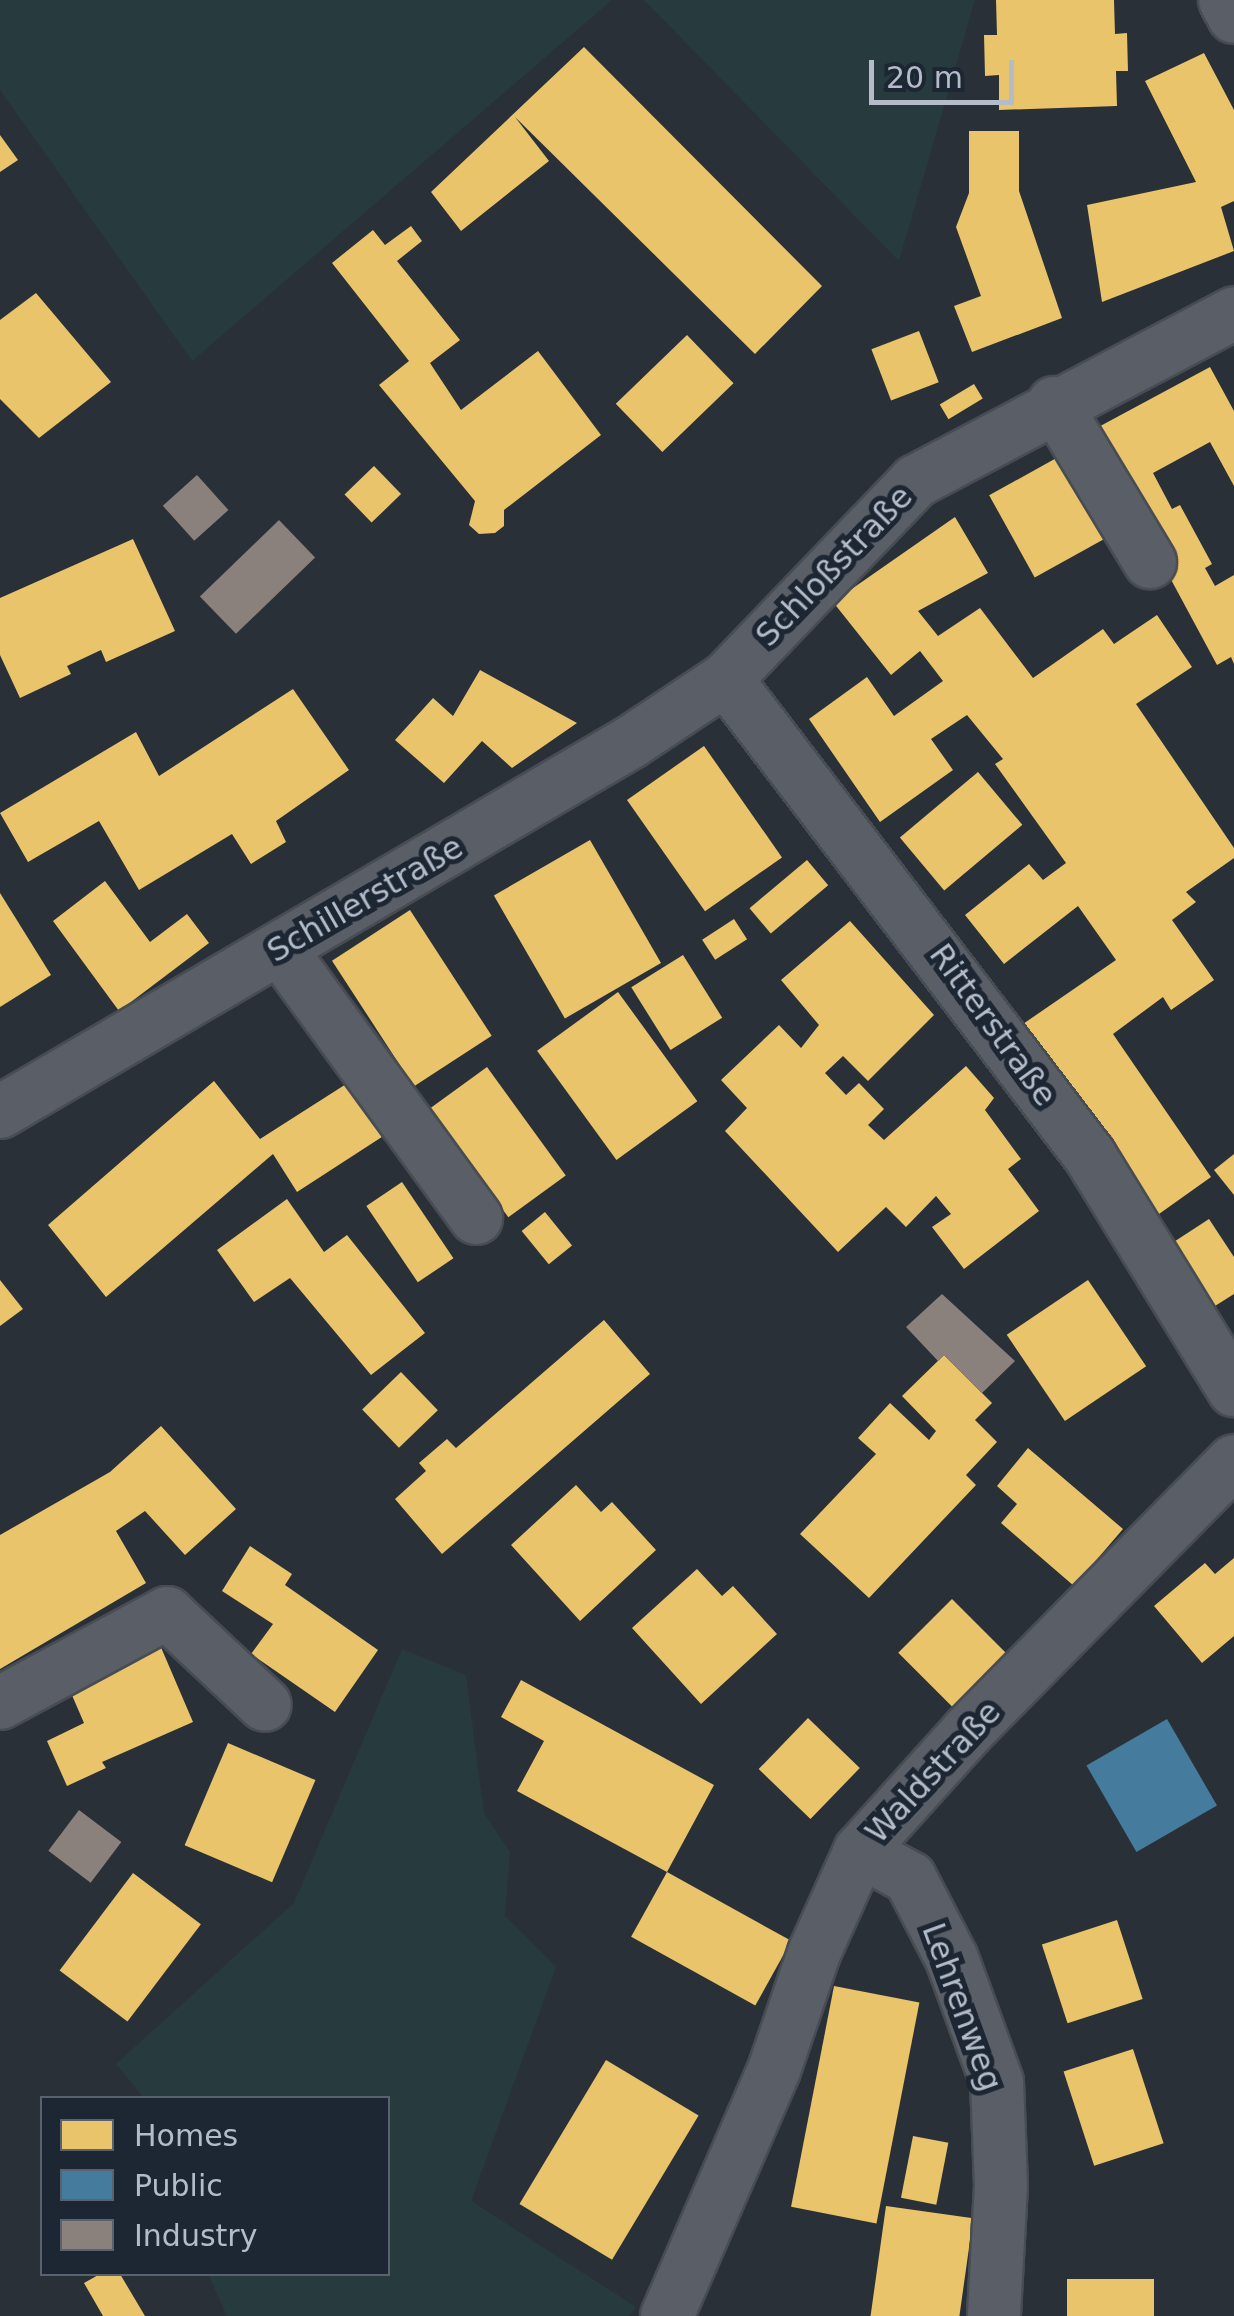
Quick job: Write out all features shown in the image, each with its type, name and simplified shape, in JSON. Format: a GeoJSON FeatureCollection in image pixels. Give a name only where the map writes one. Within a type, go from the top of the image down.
{"type":"FeatureCollection","features":[{"type":"Feature","properties":{"kind":"street"},"geometry":{"type":"LineString","coordinates":[[1225,0],[1234,17]]}},
{"type":"Feature","properties":{"kind":"street","name":"Schloßstraße"},"geometry":{"type":"LineString","coordinates":[[726,678],[916,481],[1054,403],[1234,313]]}},
{"type":"Feature","properties":{"kind":"street"},"geometry":{"type":"LineString","coordinates":[[1054,403],[1150,562]]}},
{"type":"Feature","properties":{"kind":"street","name":"Schillerstraße"},"geometry":{"type":"LineString","coordinates":[[0,1112],[522,808],[726,678]]}},
{"type":"Feature","properties":{"kind":"street","name":"Ritterstraße"},"geometry":{"type":"LineString","coordinates":[[726,678],[1090,1156],[1234,1390]]}},
{"type":"Feature","properties":{"kind":"street"},"geometry":{"type":"LineString","coordinates":[[280,949],[476,1218]]}},
{"type":"Feature","properties":{"kind":"street","name":"Waldstraße"},"geometry":{"type":"LineString","coordinates":[[667,2316],[774,2070],[814,1953],[860,1851],[968,1730],[1234,1461]]}},
{"type":"Feature","properties":{"kind":"street"},"geometry":{"type":"LineString","coordinates":[[0,1702],[167,1613],[264,1706]]}},
{"type":"Feature","properties":{"kind":"street","name":"Lehrenweg"},"geometry":{"type":"LineString","coordinates":[[860,1851],[910,1878],[952,1959],[997,2082],[1000,2184],[994,2316]]}},
{"type":"Feature","properties":{"kind":"green space"},"geometry":{"type":"Polygon","coordinates":[[[0,0],[612,0],[192,361],[0,90],[0,0]]]}},
{"type":"Feature","properties":{"kind":"green space"},"geometry":{"type":"Polygon","coordinates":[[[644,0],[975,0],[899,261],[644,0]]]}},
{"type":"Feature","properties":{"kind":"green space"},"geometry":{"type":"Polygon","coordinates":[[[402,1649],[466,1675],[484,1813],[510,1852],[505,1916],[556,1967],[471,2201],[636,2307],[629,2316],[227,2316],[209,2276],[390,2276],[390,2096],[142,2096],[116,2064],[294,1903],[402,1649]]]}},
{"type":"Feature","properties":{"kind":"building: Homes"},"geometry":{"type":"Polygon","coordinates":[[[996,0],[1114,0],[1115,34],[1127,33],[1128,71],[1116,71],[1117,106],[999,110],[999,75],[985,76],[984,35],[997,35],[996,0]]]}},
{"type":"Feature","properties":{"kind":"building: Homes"},"geometry":{"type":"Polygon","coordinates":[[[584,47],[822,286],[755,354],[515,117],[549,161],[461,231],[431,192],[584,47]]]}},
{"type":"Feature","properties":{"kind":"building: Homes"},"geometry":{"type":"Polygon","coordinates":[[[1204,53],[1234,110],[1234,201],[1221,207],[1234,251],[1102,302],[1087,205],[1196,182],[1145,81],[1204,53]]]}},
{"type":"Feature","properties":{"kind":"building: Homes"},"geometry":{"type":"Polygon","coordinates":[[[969,131],[1019,131],[1019,191],[1062,318],[972,352],[954,306],[981,296],[956,227],[969,193],[969,131]]]}},
{"type":"Feature","properties":{"kind":"building: Homes"},"geometry":{"type":"Polygon","coordinates":[[[0,135],[18,160],[0,172],[0,135]]]}},
{"type":"Feature","properties":{"kind":"building: Homes"},"geometry":{"type":"Polygon","coordinates":[[[411,226],[422,241],[397,261],[460,340],[430,363],[461,410],[538,351],[601,435],[504,510],[504,526],[495,533],[479,534],[469,525],[475,501],[379,385],[409,361],[332,263],[373,230],[385,245],[411,226]]]}},
{"type":"Feature","properties":{"kind":"building: Homes"},"geometry":{"type":"Polygon","coordinates":[[[36,293],[111,382],[39,438],[0,399],[0,320],[36,293]]]}},
{"type":"Feature","properties":{"kind":"building: Homes"},"geometry":{"type":"Polygon","coordinates":[[[919,331],[939,382],[891,401],[871,349],[919,331]]]}},
{"type":"Feature","properties":{"kind":"building: Homes"},"geometry":{"type":"Polygon","coordinates":[[[687,335],[734,383],[662,452],[616,404],[687,335]]]}},
{"type":"Feature","properties":{"kind":"building: Homes"},"geometry":{"type":"Polygon","coordinates":[[[1210,367],[1234,411],[1234,486],[1210,442],[1153,473],[1172,509],[1180,505],[1212,564],[1205,568],[1215,586],[1234,575],[1234,664],[1231,657],[1217,665],[1091,431],[1210,367]]]}},
{"type":"Feature","properties":{"kind":"building: Homes"},"geometry":{"type":"Polygon","coordinates":[[[974,384],[983,399],[948,419],[940,405],[974,384]]]}},
{"type":"Feature","properties":{"kind":"building: Homes"},"geometry":{"type":"Polygon","coordinates":[[[1060,456],[1106,538],[1035,577],[989,495],[1060,456]]]}},
{"type":"Feature","properties":{"kind":"building: Homes"},"geometry":{"type":"Polygon","coordinates":[[[374,466],[401,494],[372,523],[345,494],[374,466]]]}},
{"type":"Feature","properties":{"kind":"building: Homes"},"geometry":{"type":"Polygon","coordinates":[[[955,517],[988,573],[918,611],[938,636],[980,608],[1033,678],[1103,629],[1114,644],[1157,615],[1192,667],[1136,704],[1234,848],[1234,858],[1186,892],[1196,902],[1172,920],[1214,980],[1171,1010],[1163,997],[1113,1034],[1211,1177],[1159,1214],[1023,1024],[1116,960],[1078,906],[1004,964],[965,915],[1029,864],[1043,880],[1066,863],[995,764],[1003,759],[967,715],[931,739],[953,770],[880,822],[809,719],[867,677],[894,716],[943,681],[920,651],[891,675],[833,602],[955,517]]]}},
{"type":"Feature","properties":{"kind":"building: Homes"},"geometry":{"type":"Polygon","coordinates":[[[133,539],[175,631],[106,662],[101,650],[67,666],[71,674],[20,698],[0,655],[0,598],[133,539]]]}},
{"type":"Feature","properties":{"kind":"building: Homes"},"geometry":{"type":"Polygon","coordinates":[[[480,670],[577,723],[512,768],[482,741],[444,783],[395,740],[433,698],[453,716],[480,670]]]}},
{"type":"Feature","properties":{"kind":"building: Homes"},"geometry":{"type":"Polygon","coordinates":[[[293,689],[349,770],[276,821],[286,842],[251,864],[232,834],[139,890],[99,821],[28,862],[0,813],[136,732],[159,776],[293,689]]]}},
{"type":"Feature","properties":{"kind":"building: Homes"},"geometry":{"type":"Polygon","coordinates":[[[704,746],[782,857],[705,911],[627,800],[704,746]]]}},
{"type":"Feature","properties":{"kind":"building: Homes"},"geometry":{"type":"Polygon","coordinates":[[[978,772],[1022,825],[944,890],[900,838],[978,772]]]}},
{"type":"Feature","properties":{"kind":"building: Homes"},"geometry":{"type":"Polygon","coordinates":[[[590,840],[661,963],[565,1018],[494,896],[590,840]]]}},
{"type":"Feature","properties":{"kind":"building: Homes"},"geometry":{"type":"Polygon","coordinates":[[[807,860],[828,885],[771,933],[750,908],[807,860]]]}},
{"type":"Feature","properties":{"kind":"building: Homes"},"geometry":{"type":"Polygon","coordinates":[[[105,881],[150,942],[187,914],[209,943],[119,1011],[53,921],[105,881]]]}},
{"type":"Feature","properties":{"kind":"building: Homes"},"geometry":{"type":"Polygon","coordinates":[[[0,893],[51,975],[0,1007],[0,893]]]}},
{"type":"Feature","properties":{"kind":"building: Homes"},"geometry":{"type":"Polygon","coordinates":[[[410,910],[492,1036],[414,1086],[332,961],[410,910]]]}},
{"type":"Feature","properties":{"kind":"building: Homes"},"geometry":{"type":"Polygon","coordinates":[[[734,919],[747,939],[715,960],[702,940],[734,919]]]}},
{"type":"Feature","properties":{"kind":"building: Homes"},"geometry":{"type":"Polygon","coordinates":[[[850,921],[934,1015],[868,1081],[843,1056],[825,1073],[846,1095],[859,1083],[884,1109],[868,1125],[884,1140],[966,1066],[994,1098],[985,1110],[1021,1159],[1008,1169],[1039,1211],[964,1269],[932,1227],[951,1214],[936,1196],[906,1227],[886,1207],[838,1252],[725,1131],[747,1108],[721,1080],[779,1025],[801,1048],[819,1025],[781,980],[850,921]]]}},
{"type":"Feature","properties":{"kind":"building: Homes"},"geometry":{"type":"Polygon","coordinates":[[[683,955],[722,1018],[670,1050],[631,987],[683,955]]]}},
{"type":"Feature","properties":{"kind":"building: Homes"},"geometry":{"type":"Polygon","coordinates":[[[618,992],[697,1101],[616,1160],[537,1051],[618,992]]]}},
{"type":"Feature","properties":{"kind":"building: Homes"},"geometry":{"type":"Polygon","coordinates":[[[487,1067],[566,1175],[508,1217],[430,1109],[487,1067]]]}},
{"type":"Feature","properties":{"kind":"building: Homes"},"geometry":{"type":"Polygon","coordinates":[[[354,1079],[388,1133],[297,1192],[273,1154],[106,1297],[48,1225],[214,1081],[260,1139],[354,1079]]]}},
{"type":"Feature","properties":{"kind":"building: Homes"},"geometry":{"type":"Polygon","coordinates":[[[1234,1154],[1234,1195],[1214,1170],[1234,1154]]]}},
{"type":"Feature","properties":{"kind":"building: Homes"},"geometry":{"type":"Polygon","coordinates":[[[402,1182],[453,1258],[418,1282],[366,1206],[402,1182]]]}},
{"type":"Feature","properties":{"kind":"building: Homes"},"geometry":{"type":"Polygon","coordinates":[[[287,1199],[324,1252],[347,1235],[425,1333],[371,1375],[290,1278],[254,1302],[217,1250],[287,1199]]]}},
{"type":"Feature","properties":{"kind":"building: Homes"},"geometry":{"type":"Polygon","coordinates":[[[545,1212],[572,1245],[549,1264],[522,1231],[545,1212]]]}},
{"type":"Feature","properties":{"kind":"building: Homes"},"geometry":{"type":"Polygon","coordinates":[[[1209,1219],[1234,1257],[1234,1294],[1207,1311],[1166,1247],[1209,1219]]]}},
{"type":"Feature","properties":{"kind":"building: Homes"},"geometry":{"type":"Polygon","coordinates":[[[0,1280],[23,1309],[0,1326],[0,1280]]]}},
{"type":"Feature","properties":{"kind":"building: Homes"},"geometry":{"type":"Polygon","coordinates":[[[1088,1280],[1146,1366],[1065,1421],[1007,1335],[1088,1280]]]}},
{"type":"Feature","properties":{"kind":"building: Homes"},"geometry":{"type":"Polygon","coordinates":[[[604,1320],[650,1374],[442,1554],[395,1499],[426,1471],[419,1463],[447,1439],[456,1448],[604,1320]]]}},
{"type":"Feature","properties":{"kind":"building: Homes"},"geometry":{"type":"Polygon","coordinates":[[[944,1355],[992,1403],[975,1420],[997,1442],[966,1475],[976,1485],[869,1598],[800,1534],[876,1454],[858,1438],[890,1403],[929,1440],[936,1431],[902,1396],[944,1355]]]}},
{"type":"Feature","properties":{"kind":"building: Homes"},"geometry":{"type":"Polygon","coordinates":[[[401,1372],[438,1410],[399,1448],[362,1410],[401,1372]]]}},
{"type":"Feature","properties":{"kind":"building: Homes"},"geometry":{"type":"Polygon","coordinates":[[[161,1426],[236,1509],[185,1555],[145,1511],[116,1531],[146,1583],[0,1669],[0,1535],[110,1472],[161,1426]]]}},
{"type":"Feature","properties":{"kind":"building: Homes"},"geometry":{"type":"Polygon","coordinates":[[[1028,1448],[1123,1529],[1074,1586],[1001,1523],[1017,1504],[997,1486],[1028,1448]]]}},
{"type":"Feature","properties":{"kind":"building: Homes"},"geometry":{"type":"Polygon","coordinates":[[[576,1485],[601,1512],[612,1502],[656,1550],[580,1621],[511,1545],[576,1485]]]}},
{"type":"Feature","properties":{"kind":"building: Homes"},"geometry":{"type":"Polygon","coordinates":[[[250,1546],[292,1574],[285,1585],[378,1650],[335,1712],[251,1654],[273,1624],[222,1591],[250,1546]]]}},
{"type":"Feature","properties":{"kind":"building: Homes"},"geometry":{"type":"Polygon","coordinates":[[[1234,1558],[1234,1636],[1202,1663],[1154,1606],[1205,1563],[1215,1574],[1234,1558]]]}},
{"type":"Feature","properties":{"kind":"building: Homes"},"geometry":{"type":"Polygon","coordinates":[[[697,1569],[722,1596],[733,1586],[777,1634],[701,1704],[632,1628],[697,1569]]]}},
{"type":"Feature","properties":{"kind":"building: Homes"},"geometry":{"type":"Polygon","coordinates":[[[952,1599],[1009,1656],[956,1710],[898,1653],[952,1599]]]}},
{"type":"Feature","properties":{"kind":"building: Homes"},"geometry":{"type":"Polygon","coordinates":[[[160,1645],[193,1722],[102,1762],[106,1768],[67,1786],[47,1741],[84,1723],[68,1686],[160,1645]]]}},
{"type":"Feature","properties":{"kind":"building: Homes"},"geometry":{"type":"Polygon","coordinates":[[[521,1680],[714,1785],[667,1872],[517,1791],[544,1741],[501,1717],[521,1680]]]}},
{"type":"Feature","properties":{"kind":"building: Homes"},"geometry":{"type":"Polygon","coordinates":[[[808,1718],[860,1768],[810,1819],[759,1769],[808,1718]]]}},
{"type":"Feature","properties":{"kind":"building: Homes"},"geometry":{"type":"Polygon","coordinates":[[[228,1743],[315,1780],[272,1882],[185,1845],[228,1743]]]}},
{"type":"Feature","properties":{"kind":"building: Homes"},"geometry":{"type":"Polygon","coordinates":[[[667,1872],[791,1941],[755,2006],[631,1937],[667,1872]]]}},
{"type":"Feature","properties":{"kind":"building: Homes"},"geometry":{"type":"Polygon","coordinates":[[[133,1873],[201,1924],[127,2022],[60,1970],[133,1873]]]}},
{"type":"Feature","properties":{"kind":"building: Homes"},"geometry":{"type":"Polygon","coordinates":[[[1117,1920],[1143,1999],[1068,2023],[1042,1944],[1117,1920]]]}},
{"type":"Feature","properties":{"kind":"building: Homes"},"geometry":{"type":"Polygon","coordinates":[[[834,1986],[919,2003],[876,2223],[791,2207],[834,1986]]]}},
{"type":"Feature","properties":{"kind":"building: Homes"},"geometry":{"type":"Polygon","coordinates":[[[1133,2049],[1164,2143],[1094,2166],[1064,2072],[1133,2049]]]}},
{"type":"Feature","properties":{"kind":"building: Homes"},"geometry":{"type":"Polygon","coordinates":[[[606,2060],[699,2116],[612,2260],[519,2204],[606,2060]]]}},
{"type":"Feature","properties":{"kind":"building: Homes"},"geometry":{"type":"Polygon","coordinates":[[[913,2136],[948,2143],[936,2205],[901,2198],[913,2136]]]}},
{"type":"Feature","properties":{"kind":"building: Homes"},"geometry":{"type":"Polygon","coordinates":[[[886,2206],[973,2218],[959,2316],[871,2316],[886,2206]]]}},
{"type":"Feature","properties":{"kind":"building: Homes"},"geometry":{"type":"Polygon","coordinates":[[[96,2276],[121,2276],[145,2316],[103,2316],[84,2283],[96,2276]]]}},
{"type":"Feature","properties":{"kind":"building: Homes"},"geometry":{"type":"Polygon","coordinates":[[[1067,2279],[1154,2279],[1154,2316],[1067,2316],[1067,2279]]]}},
{"type":"Feature","properties":{"kind":"building: Public"},"geometry":{"type":"Polygon","coordinates":[[[1167,1719],[1217,1806],[1136,1852],[1086,1766],[1167,1719]]]}},
{"type":"Feature","properties":{"kind":"building: Industry"},"geometry":{"type":"Polygon","coordinates":[[[197,475],[228,510],[194,541],[163,506],[197,475]]]}},
{"type":"Feature","properties":{"kind":"building: Industry"},"geometry":{"type":"Polygon","coordinates":[[[279,520],[315,557],[236,634],[200,596],[279,520]]]}},
{"type":"Feature","properties":{"kind":"building: Industry"},"geometry":{"type":"Polygon","coordinates":[[[942,1294],[1015,1361],[982,1393],[944,1355],[938,1361],[906,1327],[942,1294]]]}},
{"type":"Feature","properties":{"kind":"building: Industry"},"geometry":{"type":"Polygon","coordinates":[[[79,1810],[121,1842],[91,1883],[48,1851],[79,1810]]]}}]}
